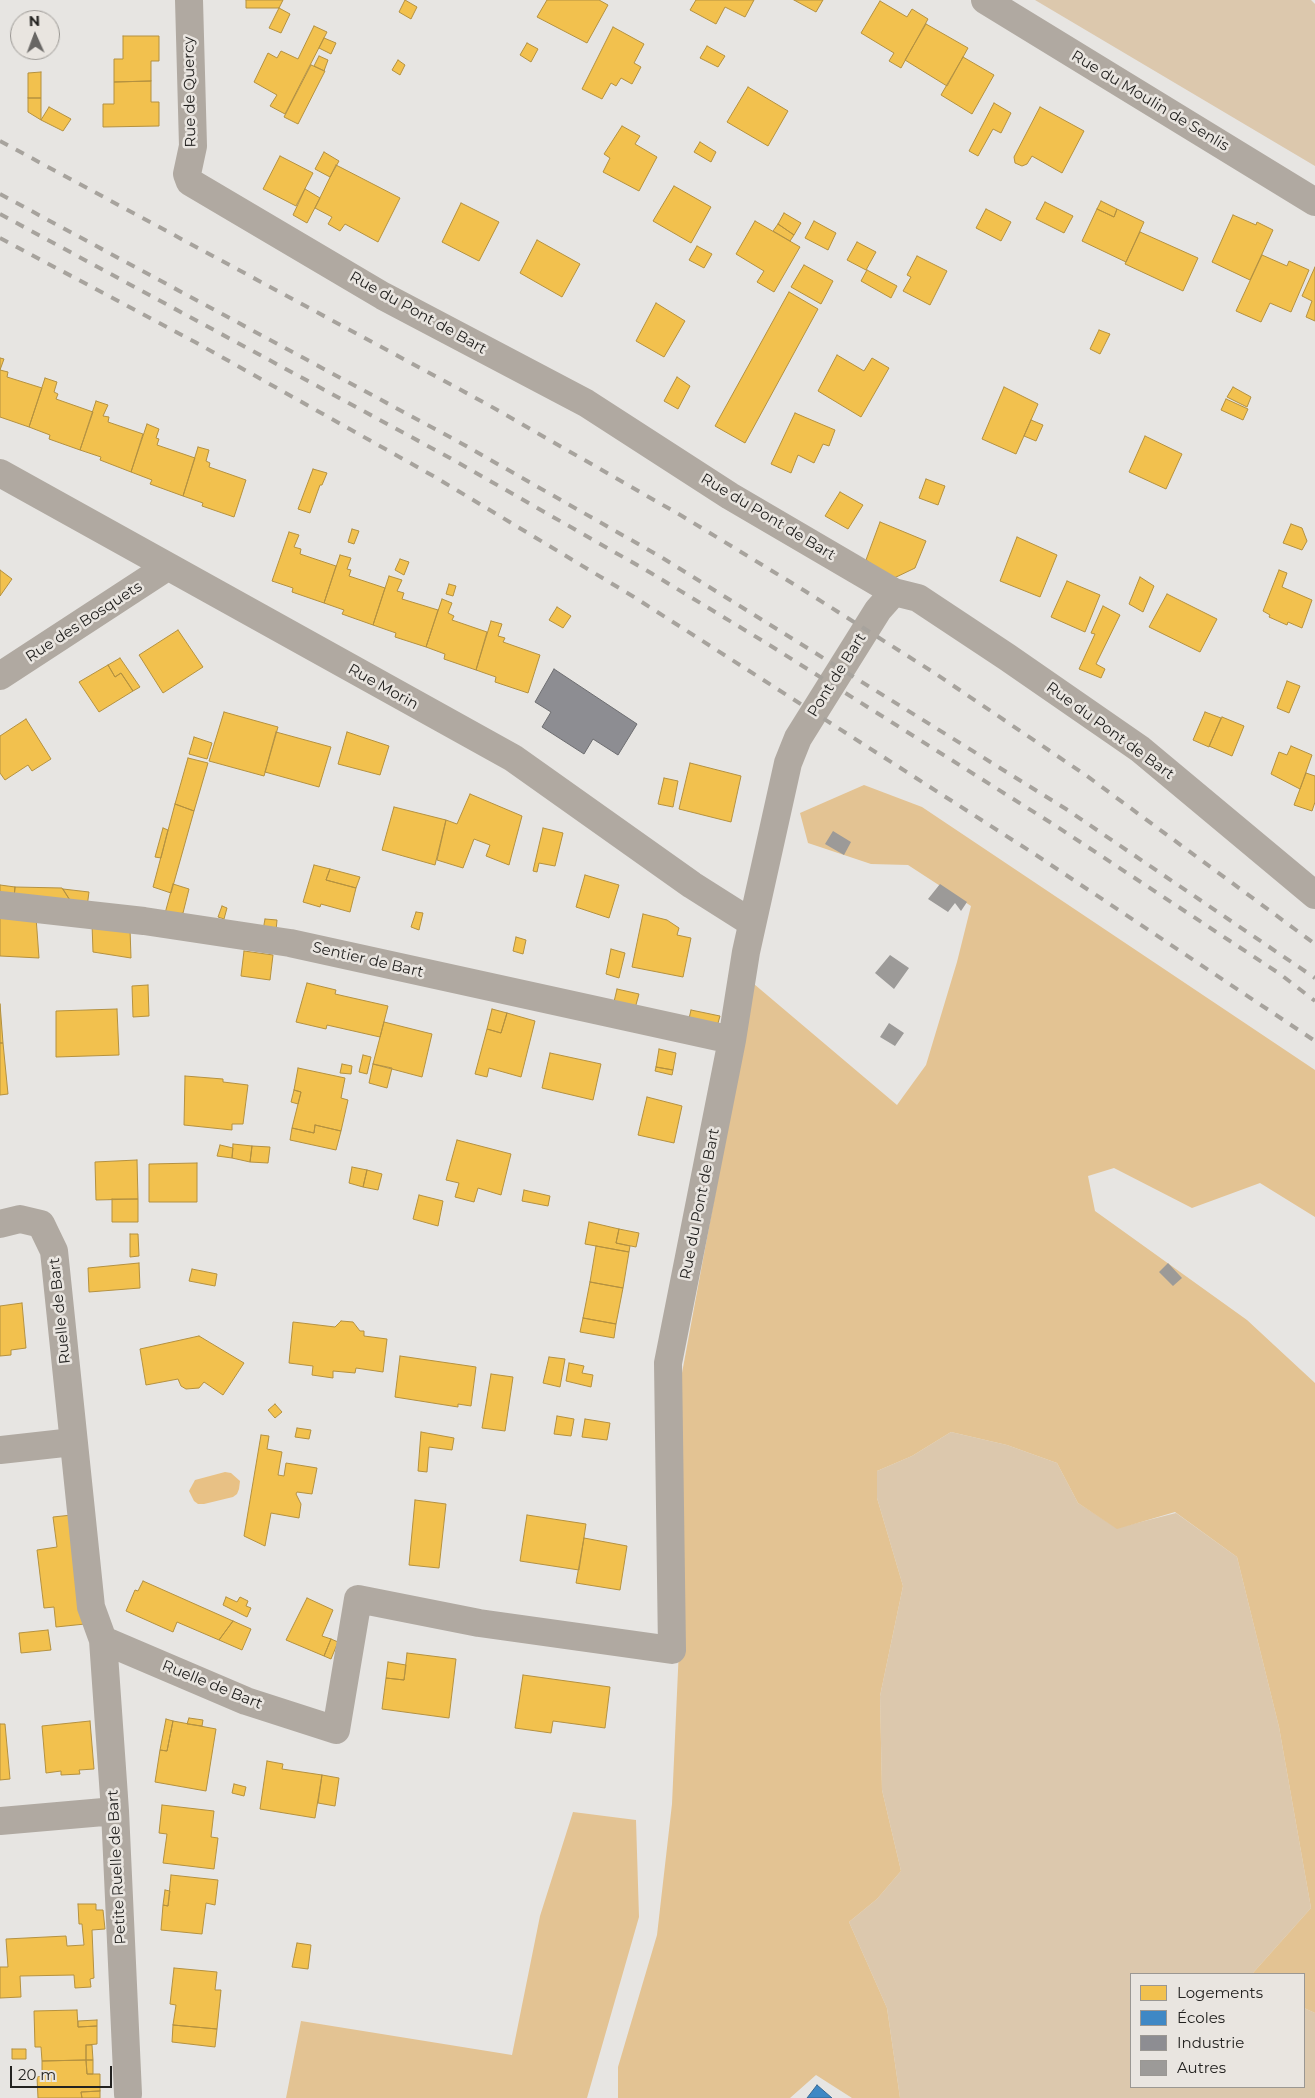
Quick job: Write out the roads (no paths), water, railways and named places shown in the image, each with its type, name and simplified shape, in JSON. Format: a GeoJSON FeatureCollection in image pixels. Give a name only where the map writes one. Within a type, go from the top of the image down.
{"type":"FeatureCollection","features":[{"type":"Feature","properties":{"kind":"street","name":"Rue de Quercy"},"geometry":{"type":"LineString","coordinates":[[189,0],[193,146],[187,174],[190,182]]}},
{"type":"Feature","properties":{"kind":"street","name":"Rue du Moulin de Senlis"},"geometry":{"type":"LineString","coordinates":[[985,0],[1315,202]]}},
{"type":"Feature","properties":{"kind":"street","name":"Rue du Pont de Bart"},"geometry":{"type":"LineString","coordinates":[[190,182],[384,296],[586,403],[730,496],[894,592],[918,598],[1140,749],[1315,894]]}},
{"type":"Feature","properties":{"kind":"street","name":"Rue Morin"},"geometry":{"type":"LineString","coordinates":[[0,473],[167,568],[513,758],[692,885],[752,923]]}},
{"type":"Feature","properties":{"kind":"street","name":"Rue des Bosquets"},"geometry":{"type":"LineString","coordinates":[[0,676],[167,568]]}},
{"type":"Feature","properties":{"kind":"street","name":"Pont de Bart"},"geometry":{"type":"LineString","coordinates":[[788,763],[798,738],[878,610],[894,592]]}},
{"type":"Feature","properties":{"kind":"street","name":"Rue du Pont de Bart"},"geometry":{"type":"LineString","coordinates":[[672,1650],[668,1363],[732,1040],[746,952],[788,763]]}},
{"type":"Feature","properties":{"kind":"street","name":"Sentier de Bart"},"geometry":{"type":"LineString","coordinates":[[0,905],[144,921],[290,942],[732,1040]]}},
{"type":"Feature","properties":{"kind":"street","name":"Ruelle de Bart"},"geometry":{"type":"LineString","coordinates":[[0,1224],[20,1220],[41,1224],[54,1251],[91,1607],[103,1640],[246,1701],[336,1730],[358,1599],[479,1623],[672,1650]]}},
{"type":"Feature","properties":{"kind":"street"},"geometry":{"type":"LineString","coordinates":[[0,1450],[73,1442]]}},
{"type":"Feature","properties":{"kind":"street","name":"Petite Ruelle de Bart"},"geometry":{"type":"LineString","coordinates":[[103,1640],[115,1811],[128,2094]]}},
{"type":"Feature","properties":{"kind":"street"},"geometry":{"type":"LineString","coordinates":[[0,1821],[115,1811]]}},
{"type":"Feature","properties":{"kind":"railway"},"geometry":{"type":"LineString","coordinates":[[0,141],[485,403],[682,516],[805,591],[933,672],[1087,776],[1315,944]]}},
{"type":"Feature","properties":{"kind":"railway"},"geometry":{"type":"LineString","coordinates":[[0,194],[459,442],[661,557],[1066,809],[1315,978]]}},
{"type":"Feature","properties":{"kind":"railway"},"geometry":{"type":"LineString","coordinates":[[0,214],[450,458],[651,573],[771,646],[1056,826],[1280,974],[1315,1001]]}},
{"type":"Feature","properties":{"kind":"railway"},"geometry":{"type":"LineString","coordinates":[[0,238],[195,342],[435,477],[634,597],[1036,855],[1315,1041]]}}]}
